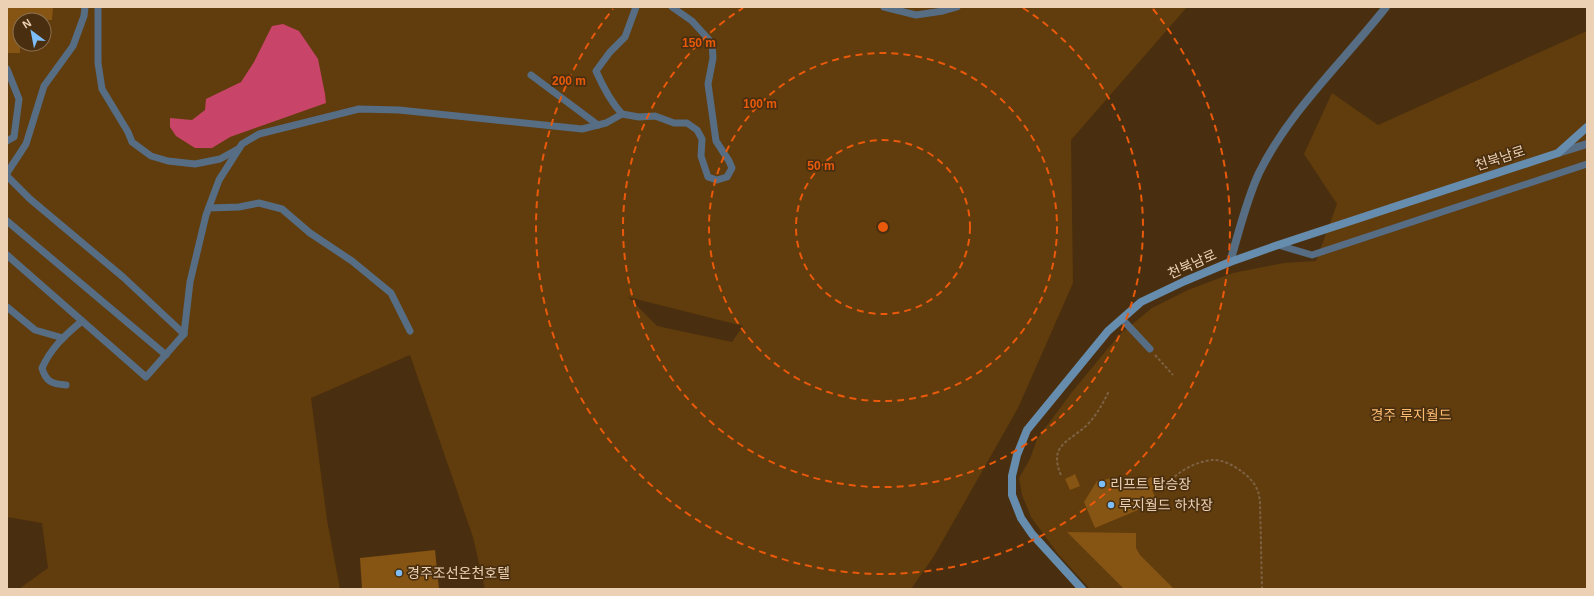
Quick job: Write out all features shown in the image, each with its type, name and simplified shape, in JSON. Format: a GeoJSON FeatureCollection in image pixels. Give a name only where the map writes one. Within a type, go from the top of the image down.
{"type":"FeatureCollection","features":[{"type":"Feature","properties":{"kind":"main road","name":"천북남로"},"geometry":{"type":"LineString","coordinates":[[1082,589],[1032,534],[1021,518],[1012,495],[1012,476],[1017,454],[1027,430],[1108,331],[1142,302],[1185,281],[1230,262],[1278,245],[1558,153],[1587,127]]}},
{"type":"Feature","properties":{"kind":"street"},"geometry":{"type":"LineString","coordinates":[[1230,262],[1259,173],[1276,144],[1291,120],[1386,7]]}},
{"type":"Feature","properties":{"kind":"street"},"geometry":{"type":"LineString","coordinates":[[1558,153],[1587,144]]}},
{"type":"Feature","properties":{"kind":"lane"},"geometry":{"type":"LineString","coordinates":[[7,173],[26,144],[44,86],[73,46],[84,16],[85,7]]}},
{"type":"Feature","properties":{"kind":"lane"},"geometry":{"type":"LineString","coordinates":[[98,7],[98,63],[102,89],[128,132],[132,142],[151,156],[168,161],[195,164],[220,159],[240,148]]}},
{"type":"Feature","properties":{"kind":"lane"},"geometry":{"type":"LineString","coordinates":[[636,7],[625,38],[610,52],[596,71],[602,86],[614,105],[622,114],[639,117],[655,116],[674,123],[687,123],[697,130],[702,139],[701,156],[708,177],[717,180],[728,177],[732,168],[716,141],[708,84],[713,58],[712,43],[692,21],[672,7]]}},
{"type":"Feature","properties":{"kind":"lane"},"geometry":{"type":"LineString","coordinates":[[884,7],[916,15],[943,11],[957,7]]}},
{"type":"Feature","properties":{"kind":"lane"},"geometry":{"type":"LineString","coordinates":[[7,69],[19,99],[14,137],[7,141]]}},
{"type":"Feature","properties":{"kind":"lane"},"geometry":{"type":"LineString","coordinates":[[531,75],[598,125]]}},
{"type":"Feature","properties":{"kind":"lane"},"geometry":{"type":"LineString","coordinates":[[7,255],[146,377],[184,334],[190,282],[209,208],[219,180],[242,144],[259,134],[360,109],[400,110],[582,129],[606,123],[622,114]]}},
{"type":"Feature","properties":{"kind":"lane"},"geometry":{"type":"LineString","coordinates":[[1278,245],[1312,255],[1587,164]]}},
{"type":"Feature","properties":{"kind":"lane"},"geometry":{"type":"LineString","coordinates":[[7,176],[30,199],[123,277],[184,334]]}},
{"type":"Feature","properties":{"kind":"lane"},"geometry":{"type":"LineString","coordinates":[[209,208],[239,207],[259,203],[282,209],[310,233],[352,261],[391,294],[410,331]]}},
{"type":"Feature","properties":{"kind":"lane"},"geometry":{"type":"LineString","coordinates":[[7,221],[166,355]]}},
{"type":"Feature","properties":{"kind":"lane"},"geometry":{"type":"LineString","coordinates":[[7,307],[35,330],[63,338]]}},
{"type":"Feature","properties":{"kind":"lane"},"geometry":{"type":"LineString","coordinates":[[1122,319],[1150,350]]}},
{"type":"Feature","properties":{"kind":"lane"},"geometry":{"type":"LineString","coordinates":[[66,384],[54,384],[44,377],[42,368],[48,354],[82,321]]}},
{"type":"Feature","properties":{"kind":"path"},"geometry":{"type":"LineString","coordinates":[[1150,350],[1173,375]]}},
{"type":"Feature","properties":{"kind":"path"},"geometry":{"type":"LineString","coordinates":[[1061,475],[1056,459],[1059,448],[1068,439],[1087,425],[1094,417],[1109,391]]}},
{"type":"Feature","properties":{"kind":"path"},"geometry":{"type":"LineString","coordinates":[[1165,488],[1169,481],[1180,472],[1196,463],[1213,460],[1232,465],[1247,475],[1257,488],[1260,501],[1262,589]]}},
{"type":"Feature","properties":{"kind":"green space"},"geometry":{"type":"Polygon","coordinates":[[[7,7],[1187,7],[1071,140],[1073,283],[1018,408],[934,556],[911,589],[485,589],[473,537],[410,355],[311,398],[327,520],[340,589],[19,589],[48,568],[42,523],[7,517],[7,7]],[[628,297],[657,326],[732,342],[743,326],[628,297]]]}},
{"type":"Feature","properties":{"kind":"green space","name":"경주 루지월드"},"geometry":{"type":"Polygon","coordinates":[[[1587,31],[1587,589],[1090,589],[1058,554],[1031,517],[1022,495],[1019,478],[1030,459],[1037,439],[1072,392],[1119,335],[1152,308],[1188,290],[1233,273],[1284,263],[1316,261],[1337,204],[1304,154],[1332,93],[1378,125],[1587,31]]]}},
{"type":"Feature","properties":{"kind":"shaded area"},"geometry":{"type":"Polygon","coordinates":[[[283,24],[299,31],[318,59],[326,103],[230,137],[212,148],[195,148],[176,136],[170,127],[170,118],[192,120],[205,110],[206,99],[241,82],[254,62],[272,26],[283,24]]]}},
{"type":"Feature","properties":{"kind":"building"},"geometry":{"type":"Polygon","coordinates":[[[7,7],[53,7],[52,20],[52,12],[12,12],[12,52],[20,53],[7,53],[7,7]]]}},
{"type":"Feature","properties":{"kind":"building"},"geometry":{"type":"Polygon","coordinates":[[[1075,474],[1080,486],[1070,490],[1065,479],[1075,474]]]}},
{"type":"Feature","properties":{"kind":"building","name":"루지월드 하차장"},"geometry":{"type":"Polygon","coordinates":[[[1157,475],[1162,486],[1152,490],[1156,499],[1137,506],[1138,510],[1095,528],[1084,502],[1097,481],[1111,478],[1116,488],[1127,483],[1129,486],[1157,475]]]}},
{"type":"Feature","properties":{"kind":"building"},"geometry":{"type":"Polygon","coordinates":[[[1067,532],[1136,533],[1136,548],[1140,555],[1174,589],[1124,589],[1067,532]]]}},
{"type":"Feature","properties":{"kind":"building","name":"경주조선온천호텔"},"geometry":{"type":"Polygon","coordinates":[[[435,550],[439,589],[362,589],[360,558],[435,550]]]}},
{"type":"Feature","properties":{"kind":"place","name":"리프트 탑승장"},"geometry":{"type":"Point","coordinates":[1102,484]}},
{"type":"Feature","properties":{"kind":"place","name":"루지월드 하차장"},"geometry":{"type":"Point","coordinates":[1111,505]}},
{"type":"Feature","properties":{"kind":"place","name":"경주조선온천호텔"},"geometry":{"type":"Point","coordinates":[399,573]}}]}
